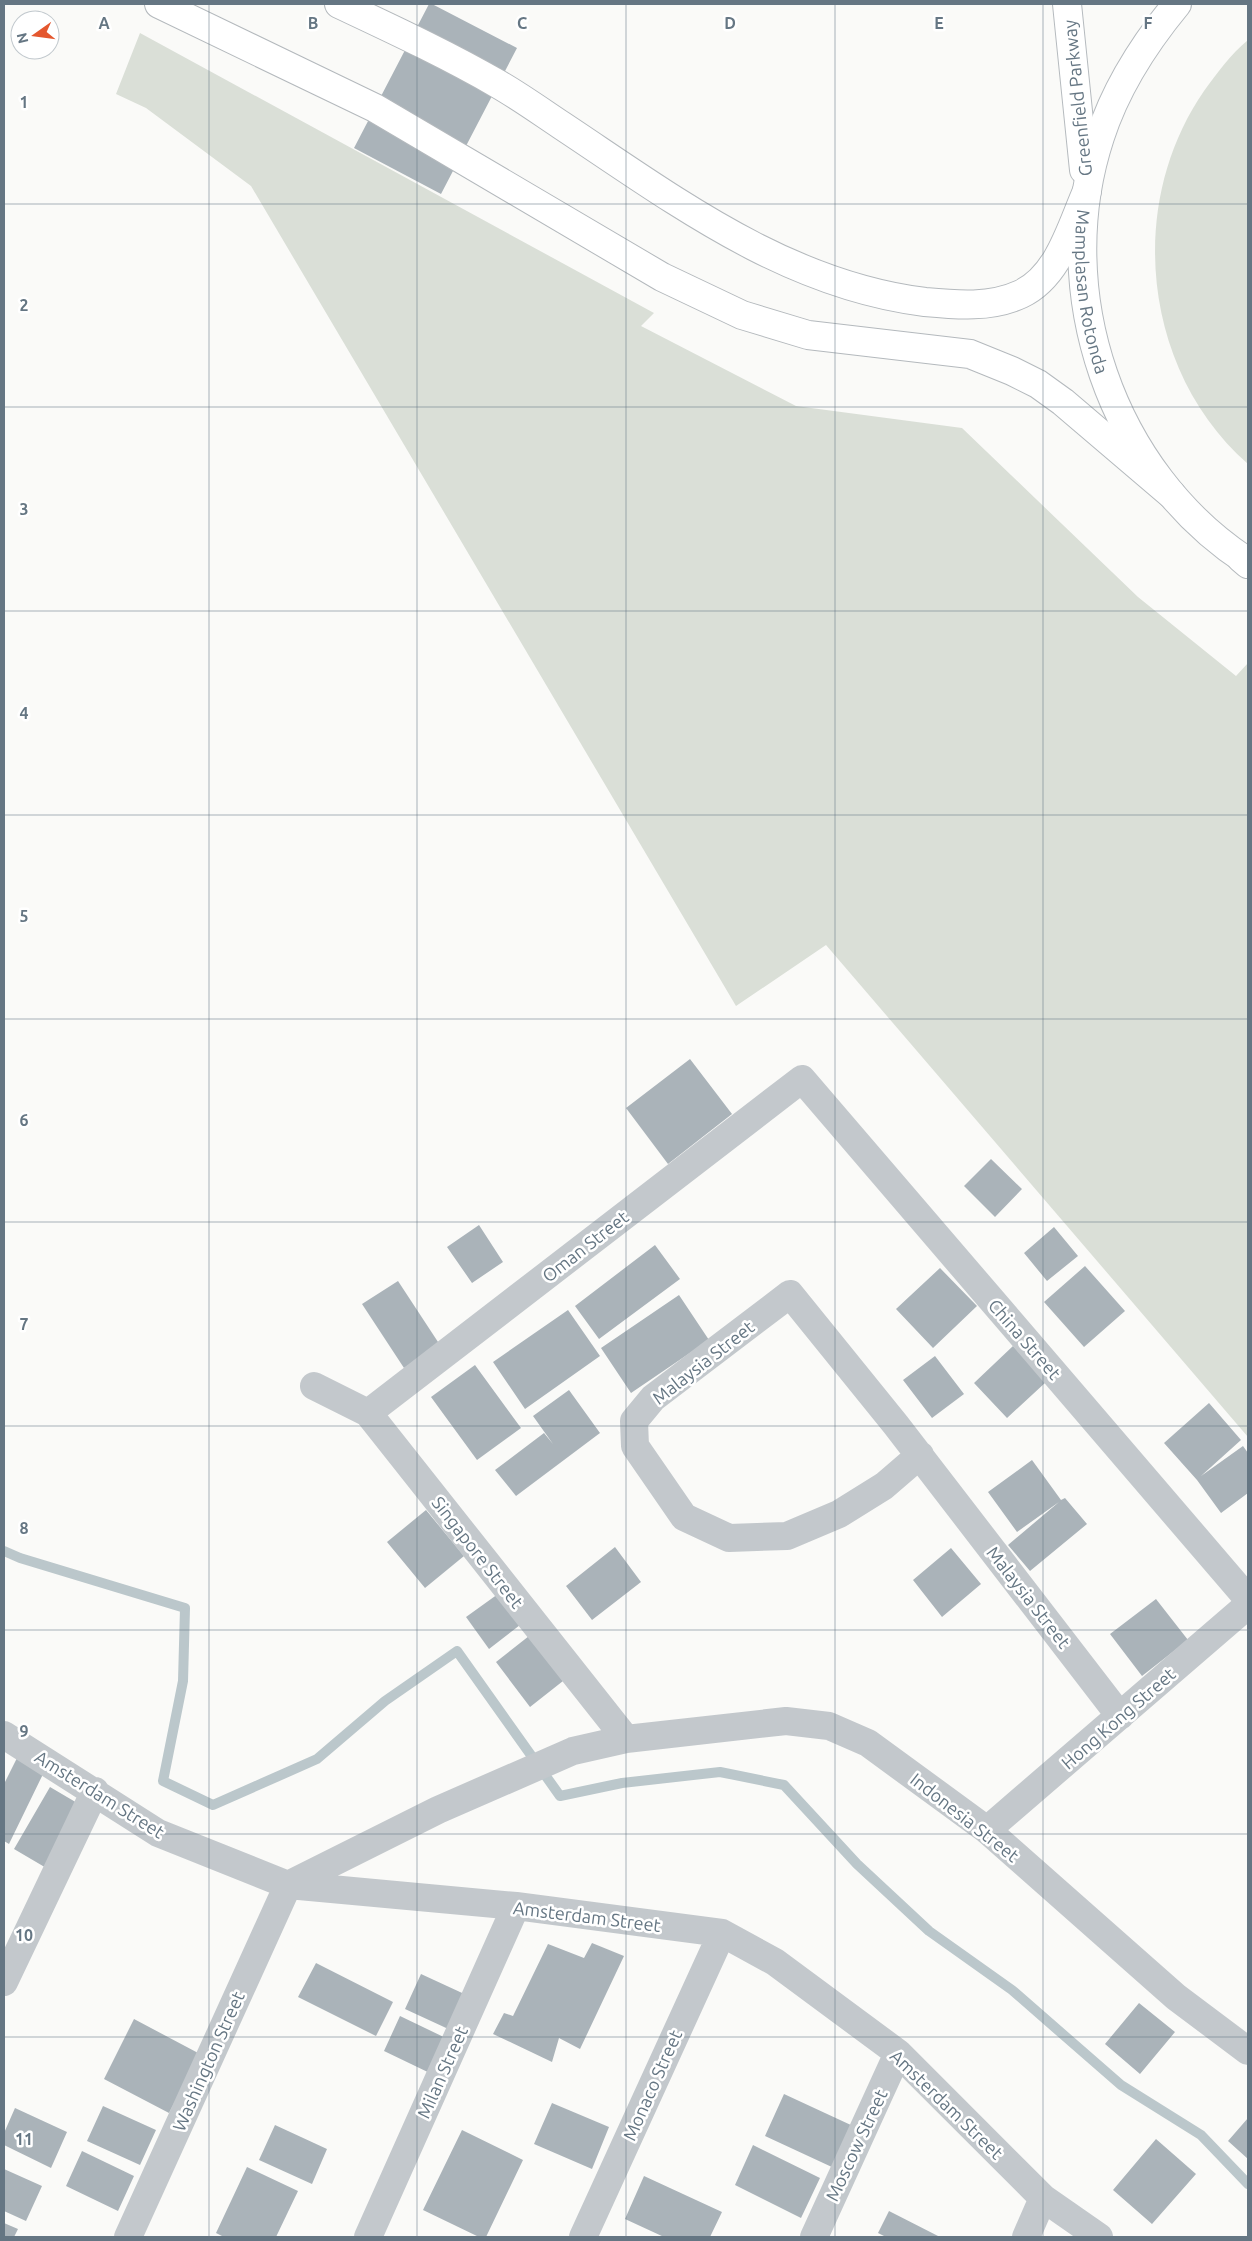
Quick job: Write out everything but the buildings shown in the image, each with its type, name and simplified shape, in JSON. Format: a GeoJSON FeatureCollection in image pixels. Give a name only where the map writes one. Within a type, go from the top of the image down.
{"type":"FeatureCollection","features":[{"type":"Feature","properties":{"kind":"main road"},"geometry":{"type":"LineString","coordinates":[[159,4],[375,108],[662,277],[742,315],[808,335],[970,354],[1038,384],[1063,402],[1171,494],[1194,519],[1246,563]]}},
{"type":"Feature","properties":{"kind":"main road"},"geometry":{"type":"LineString","coordinates":[[339,4],[411,38],[498,84],[698,216],[756,248],[809,272],[874,293],[950,305],[978,305],[1002,301],[1022,294],[1036,284],[1051,268],[1061,251],[1086,191]]}},
{"type":"Feature","properties":{"kind":"main road","name":"Greenfield Parkway"},"geometry":{"type":"LineString","coordinates":[[1067,4],[1086,191]]}},
{"type":"Feature","properties":{"kind":"main road","name":"Mamplasan Rotonda"},"geometry":{"type":"LineString","coordinates":[[1171,494],[1150,467],[1125,425],[1105,380],[1095,349],[1087,313],[1083,277],[1082,240],[1086,191],[1100,137],[1121,86],[1149,38],[1177,4]]}},
{"type":"Feature","properties":{"kind":"street","name":"Oman Street"},"geometry":{"type":"LineString","coordinates":[[368,1413],[802,1079]]}},
{"type":"Feature","properties":{"kind":"street","name":"China Street"},"geometry":{"type":"LineString","coordinates":[[802,1079],[1248,1599]]}},
{"type":"Feature","properties":{"kind":"street","name":"Malaysia Street"},"geometry":{"type":"LineString","coordinates":[[920,1455],[884,1486],[839,1514],[788,1536],[729,1538],[684,1517],[635,1446],[634,1421],[653,1398],[790,1294],[920,1455],[1120,1716]]}},
{"type":"Feature","properties":{"kind":"street","name":"Singapore Street"},"geometry":{"type":"LineString","coordinates":[[314,1386],[368,1413],[626,1739]]}},
{"type":"Feature","properties":{"kind":"street","name":"Hong Kong Street"},"geometry":{"type":"LineString","coordinates":[[987,1830],[1248,1605]]}},
{"type":"Feature","properties":{"kind":"street","name":"Indonesia Street"},"geometry":{"type":"LineString","coordinates":[[288,1885],[438,1810],[573,1751],[626,1739],[786,1722],[829,1726],[868,1743],[987,1830],[1176,1997],[1248,2052]]}},
{"type":"Feature","properties":{"kind":"street","name":"Amsterdam Street"},"geometry":{"type":"LineString","coordinates":[[4,1735],[158,1832],[288,1885],[516,1906],[722,1933],[775,1962],[898,2053],[1043,2198],[1099,2237]]}},
{"type":"Feature","properties":{"kind":"street"},"geometry":{"type":"LineString","coordinates":[[4,1982],[11,1946],[95,1791]]}},
{"type":"Feature","properties":{"kind":"street","name":"Washington Street"},"geometry":{"type":"LineString","coordinates":[[128,2237],[288,1885]]}},
{"type":"Feature","properties":{"kind":"street","name":"Milan Street"},"geometry":{"type":"LineString","coordinates":[[368,2237],[516,1906]]}},
{"type":"Feature","properties":{"kind":"street","name":"Monaco Street"},"geometry":{"type":"LineString","coordinates":[[583,2237],[722,1933]]}},
{"type":"Feature","properties":{"kind":"street","name":"Moscow Street"},"geometry":{"type":"LineString","coordinates":[[814,2237],[898,2053]]}},
{"type":"Feature","properties":{"kind":"street"},"geometry":{"type":"LineString","coordinates":[[1026,2237],[1043,2198]]}},
{"type":"Feature","properties":{"kind":"shaded area"},"geometry":{"type":"Polygon","coordinates":[[[140,33],[654,313],[641,326],[796,406],[962,428],[1138,597],[1236,676],[1248,663],[1248,1437],[826,945],[736,1006],[251,186],[146,108],[116,94],[140,33]]]}},
{"type":"Feature","properties":{"kind":"shaded area"},"geometry":{"type":"Polygon","coordinates":[[[1248,40],[1248,464],[1213,426],[1186,383],[1167,336],[1157,286],[1156,235],[1163,184],[1179,136],[1204,91],[1230,58],[1248,40]]]}},
{"type":"Feature","properties":{"kind":"waterway"},"geometry":{"type":"LineString","coordinates":[[4,1551],[20,1558],[185,1608],[183,1681],[163,1781],[213,1805],[317,1759],[385,1701],[457,1651],[560,1796],[622,1783],[720,1772],[784,1785],[857,1864],[929,1931],[1012,1990],[1121,2085],[1201,2135],[1248,2184]]}}]}
